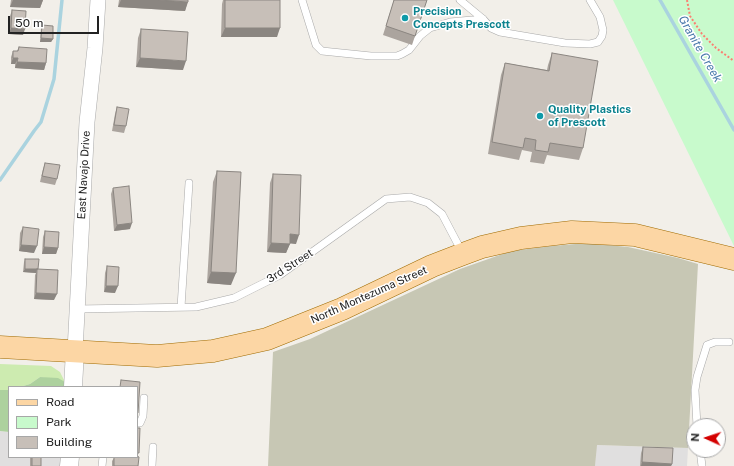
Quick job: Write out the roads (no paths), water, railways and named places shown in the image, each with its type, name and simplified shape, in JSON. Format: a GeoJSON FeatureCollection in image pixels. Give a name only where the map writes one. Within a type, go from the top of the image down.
{"type":"FeatureCollection","features":[{"type":"Feature","properties":{"kind":"main road","name":"North Montezuma Street"},"geometry":{"type":"LineString","coordinates":[[0,347],[157,356],[213,352],[267,339],[342,309],[432,266],[482,247],[521,238],[572,232],[635,235],[726,257]]}},
{"type":"Feature","properties":{"kind":"street","name":"East Navajo Drive"},"geometry":{"type":"LineString","coordinates":[[74,351],[87,122],[95,48],[98,0]]}},
{"type":"Feature","properties":{"kind":"street"},"geometry":{"type":"LineString","coordinates":[[73,386],[74,351]]}},
{"type":"Feature","properties":{"kind":"lane"},"geometry":{"type":"LineString","coordinates":[[302,0],[316,44],[322,51],[329,52],[371,56],[397,56],[409,50],[420,36],[430,28],[450,22],[483,19]]}},
{"type":"Feature","properties":{"kind":"lane"},"geometry":{"type":"LineString","coordinates":[[460,0],[483,19],[491,28],[500,32],[565,43],[590,44],[598,42],[602,36],[603,30],[600,17],[590,0]]}},
{"type":"Feature","properties":{"kind":"lane"},"geometry":{"type":"LineString","coordinates":[[181,307],[189,183]]}},
{"type":"Feature","properties":{"kind":"lane","name":"3rd Street"},"geometry":{"type":"LineString","coordinates":[[77,310],[196,307],[234,298],[280,275],[386,199],[410,197],[428,203],[442,214],[463,254]]}},
{"type":"Feature","properties":{"kind":"lane"},"geometry":{"type":"LineString","coordinates":[[697,418],[697,377],[707,345],[715,342],[729,342]]}},
{"type":"Feature","properties":{"kind":"lane"},"geometry":{"type":"LineString","coordinates":[[138,423],[140,423],[143,416],[144,398]]}},
{"type":"Feature","properties":{"kind":"lane"},"geometry":{"type":"LineString","coordinates":[[152,466],[153,447]]}},
{"type":"Feature","properties":{"kind":"waterway"},"geometry":{"type":"LineString","coordinates":[[0,180],[41,122],[54,79],[62,0]]}},
{"type":"Feature","properties":{"kind":"waterway","name":"Granite Creek"},"geometry":{"type":"LineString","coordinates":[[660,0],[734,130]]}},
{"type":"Feature","properties":{"kind":"place","name":"Precision Concepts Prescott"},"geometry":{"type":"Point","coordinates":[405,18]}},
{"type":"Feature","properties":{"kind":"place","name":"Quality Plastics of Prescott"},"geometry":{"type":"Point","coordinates":[540,116]}}]}
